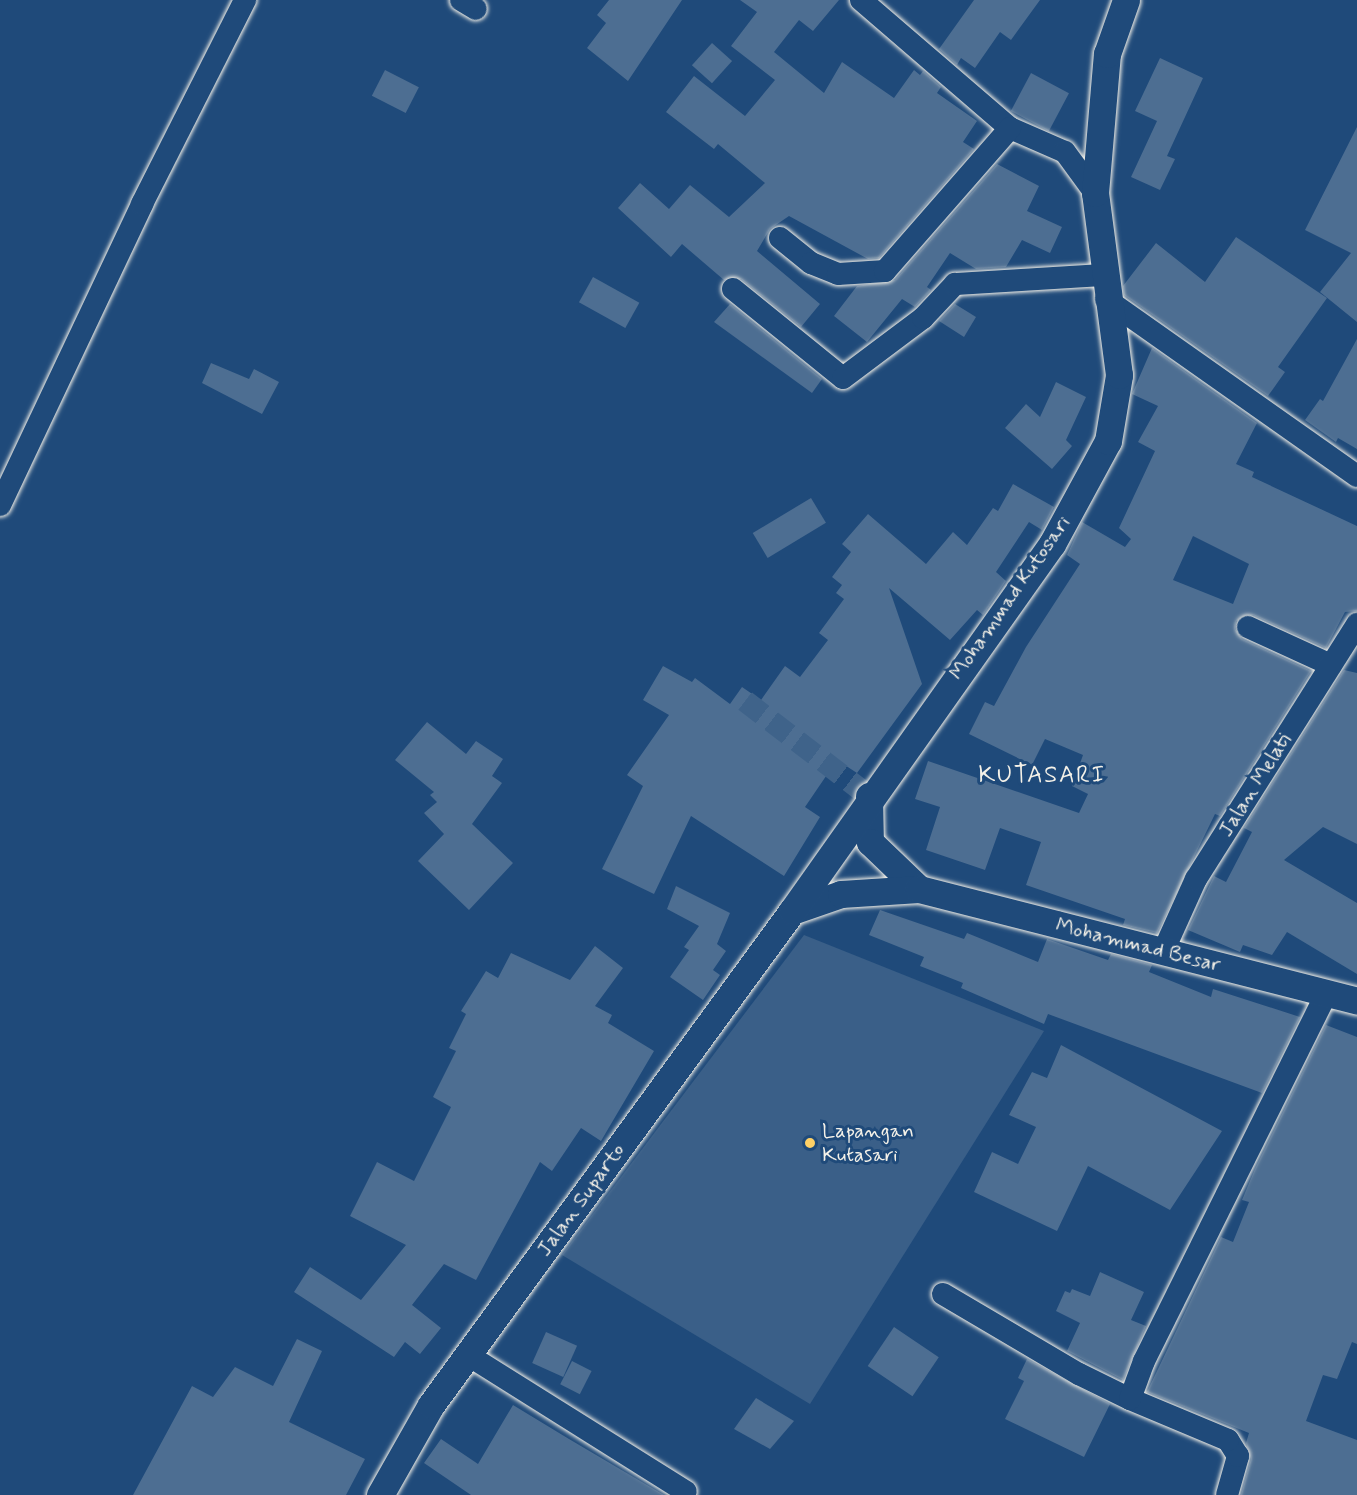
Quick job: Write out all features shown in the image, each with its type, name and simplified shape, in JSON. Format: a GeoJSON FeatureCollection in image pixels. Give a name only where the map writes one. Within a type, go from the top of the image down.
{"type":"FeatureCollection","features":[{"type":"Feature","properties":{"kind":"street"},"geometry":{"type":"LineString","coordinates":[[0,505],[142,204],[245,0]]}},
{"type":"Feature","properties":{"kind":"street"},"geometry":{"type":"LineString","coordinates":[[861,0],[1010,128],[1065,152],[1095,193]]}},
{"type":"Feature","properties":{"kind":"street","name":"Mohammad Kutosari"},"geometry":{"type":"LineString","coordinates":[[792,911],[870,796],[1052,544],[1108,441],[1119,375],[1105,287],[1095,193],[1107,54],[1126,0]]}},
{"type":"Feature","properties":{"kind":"street"},"geometry":{"type":"LineString","coordinates":[[780,238],[811,263],[838,274],[885,271],[1010,128]]}},
{"type":"Feature","properties":{"kind":"street"},"geometry":{"type":"LineString","coordinates":[[733,290],[843,378],[923,318],[956,284],[1105,287],[1357,476]]}},
{"type":"Feature","properties":{"kind":"street","name":"Jalan Melati"},"geometry":{"type":"LineString","coordinates":[[1164,952],[1196,879],[1357,624]]}},
{"type":"Feature","properties":{"kind":"street"},"geometry":{"type":"LineString","coordinates":[[1248,627],[1331,665]]}},
{"type":"Feature","properties":{"kind":"street"},"geometry":{"type":"LineString","coordinates":[[870,796],[870,842],[887,863],[919,889]]}},
{"type":"Feature","properties":{"kind":"street"},"geometry":{"type":"LineString","coordinates":[[792,911],[841,894],[919,889]]}},
{"type":"Feature","properties":{"kind":"street","name":"Mohammad Besar"},"geometry":{"type":"LineString","coordinates":[[919,889],[1164,952],[1348,995]]}},
{"type":"Feature","properties":{"kind":"street","name":"Jalan Suparto"},"geometry":{"type":"LineString","coordinates":[[380,1495],[396,1460],[468,1355],[792,911]]}},
{"type":"Feature","properties":{"kind":"street"},"geometry":{"type":"LineString","coordinates":[[1130,1399],[1144,1361],[1348,995]]}},
{"type":"Feature","properties":{"kind":"street"},"geometry":{"type":"LineString","coordinates":[[943,1294],[1040,1352],[1130,1399],[1228,1440],[1238,1456],[1227,1495]]}},
{"type":"Feature","properties":{"kind":"street"},"geometry":{"type":"LineString","coordinates":[[468,1355],[686,1492]]}},
{"type":"Feature","properties":{"kind":"shaded area","name":"Lapangan Kutasari"},"geometry":{"type":"Polygon","coordinates":[[[804,935],[1044,1031],[810,1404],[562,1255],[804,935]]]}},
{"type":"Feature","properties":{"kind":"building"},"geometry":{"type":"Polygon","coordinates":[[[609,0],[682,0],[628,81],[587,48],[606,23],[597,15],[609,0]]]}},
{"type":"Feature","properties":{"kind":"building"},"geometry":{"type":"Polygon","coordinates":[[[740,0],[839,0],[813,31],[799,20],[774,52],[824,93],[842,62],[894,98],[914,70],[920,75],[923,71],[941,87],[937,93],[977,121],[963,142],[974,149],[879,258],[868,259],[789,216],[770,229],[757,251],[820,304],[801,327],[741,279],[724,280],[682,244],[671,257],[618,208],[640,183],[669,209],[690,185],[729,217],[765,183],[718,144],[714,149],[666,112],[694,76],[745,116],[775,80],[731,46],[757,12],[740,0]]]}},
{"type":"Feature","properties":{"kind":"building"},"geometry":{"type":"Polygon","coordinates":[[[974,0],[1040,0],[1011,40],[1000,32],[975,68],[961,58],[957,65],[939,49],[974,0]]]}},
{"type":"Feature","properties":{"kind":"building"},"geometry":{"type":"Polygon","coordinates":[[[712,43],[732,61],[712,83],[692,65],[712,43]]]}},
{"type":"Feature","properties":{"kind":"building"},"geometry":{"type":"Polygon","coordinates":[[[1160,58],[1203,78],[1167,156],[1175,159],[1160,190],[1131,177],[1157,121],[1135,111],[1160,58]]]}},
{"type":"Feature","properties":{"kind":"building"},"geometry":{"type":"Polygon","coordinates":[[[385,70],[419,87],[406,113],[372,96],[385,70]]]}},
{"type":"Feature","properties":{"kind":"building"},"geometry":{"type":"Polygon","coordinates":[[[1031,73],[1069,93],[1049,131],[1011,111],[1031,73]]]}},
{"type":"Feature","properties":{"kind":"building"},"geometry":{"type":"Polygon","coordinates":[[[1357,127],[1357,322],[1320,292],[1351,253],[1305,230],[1357,127]]]}},
{"type":"Feature","properties":{"kind":"building"},"geometry":{"type":"Polygon","coordinates":[[[997,164],[1039,186],[1027,211],[1062,227],[1050,253],[1022,240],[1006,267],[976,269],[950,253],[927,287],[931,290],[915,307],[902,299],[867,342],[834,316],[857,286],[895,280],[997,164]]]}},
{"type":"Feature","properties":{"kind":"building"},"geometry":{"type":"Polygon","coordinates":[[[1236,237],[1327,298],[1278,367],[1285,372],[1268,396],[1124,295],[1123,286],[1156,243],[1205,282],[1236,237]]]}},
{"type":"Feature","properties":{"kind":"building"},"geometry":{"type":"Polygon","coordinates":[[[593,277],[639,303],[625,328],[579,302],[593,277]]]}},
{"type":"Feature","properties":{"kind":"building"},"geometry":{"type":"Polygon","coordinates":[[[730,304],[822,379],[812,393],[714,322],[730,304]]]}},
{"type":"Feature","properties":{"kind":"building"},"geometry":{"type":"Polygon","coordinates":[[[955,304],[976,317],[964,337],[939,321],[955,304]]]}},
{"type":"Feature","properties":{"kind":"building"},"geometry":{"type":"Polygon","coordinates":[[[1357,339],[1357,449],[1338,438],[1336,442],[1305,420],[1320,399],[1323,401],[1357,339]]]}},
{"type":"Feature","properties":{"kind":"building"},"geometry":{"type":"Polygon","coordinates":[[[1152,348],[1257,423],[1236,464],[1254,472],[1252,477],[1357,526],[1357,611],[1345,612],[1326,648],[1253,615],[1236,621],[1235,629],[1242,639],[1311,671],[1220,816],[1215,814],[1157,933],[1123,925],[1125,919],[1026,885],[1041,842],[1000,828],[985,870],[926,850],[940,807],[915,799],[928,761],[1079,813],[1088,794],[1072,786],[1083,755],[1045,739],[1032,765],[969,734],[985,702],[994,706],[1026,647],[1080,564],[1067,555],[1082,522],[1125,547],[1131,539],[1119,528],[1155,451],[1138,442],[1158,406],[1132,394],[1152,348]],[[1193,536],[1173,580],[1233,604],[1249,564],[1193,536]]]}},
{"type":"Feature","properties":{"kind":"building"},"geometry":{"type":"Polygon","coordinates":[[[211,363],[249,379],[254,369],[279,382],[262,414],[202,383],[211,363]]]}},
{"type":"Feature","properties":{"kind":"building"},"geometry":{"type":"Polygon","coordinates":[[[1056,382],[1086,397],[1066,440],[1072,446],[1052,469],[1005,428],[1026,404],[1040,417],[1056,382]]]}},
{"type":"Feature","properties":{"kind":"building"},"geometry":{"type":"Polygon","coordinates":[[[1013,484],[1054,507],[1042,530],[1029,522],[996,572],[1006,581],[983,615],[977,610],[950,640],[889,588],[922,684],[857,773],[837,760],[805,807],[820,817],[784,876],[691,816],[654,894],[602,869],[643,786],[627,775],[669,715],[643,700],[663,666],[692,682],[695,678],[730,704],[742,687],[761,700],[785,666],[800,677],[828,640],[819,633],[844,599],[836,593],[842,585],[832,577],[851,552],[842,544],[868,514],[926,564],[953,532],[967,545],[993,508],[998,511],[1013,484]]]}},
{"type":"Feature","properties":{"kind":"building"},"geometry":{"type":"Polygon","coordinates":[[[811,498],[826,523],[768,558],[753,533],[811,498]]]}},
{"type":"Feature","properties":{"kind":"building"},"geometry":{"type":"Polygon","coordinates":[[[1344,670],[1357,673],[1357,844],[1323,827],[1284,860],[1357,903],[1357,974],[1287,932],[1272,955],[1243,945],[1240,952],[1188,930],[1214,876],[1226,882],[1252,832],[1244,828],[1344,670]]]}},
{"type":"Feature","properties":{"kind":"building"},"geometry":{"type":"Polygon","coordinates":[[[427,722],[466,754],[476,741],[503,759],[492,776],[502,783],[472,824],[513,863],[469,910],[418,861],[444,834],[424,813],[437,802],[430,795],[434,792],[395,760],[427,722]]]}},
{"type":"Feature","properties":{"kind":"building"},"geometry":{"type":"Polygon","coordinates":[[[676,886],[730,913],[717,944],[726,951],[713,970],[720,975],[703,1000],[670,977],[689,950],[684,947],[699,926],[667,909],[676,886]]]}},
{"type":"Feature","properties":{"kind":"building"},"geometry":{"type":"Polygon","coordinates":[[[880,910],[964,939],[967,933],[1038,962],[1047,939],[1108,960],[1111,954],[1152,965],[1149,972],[1211,997],[1213,989],[1300,1017],[1262,1093],[1048,1014],[1044,1024],[961,988],[963,983],[920,966],[924,957],[869,935],[880,910]]]}},
{"type":"Feature","properties":{"kind":"building"},"geometry":{"type":"Polygon","coordinates":[[[595,946],[623,968],[595,1006],[612,1015],[608,1023],[654,1051],[601,1141],[581,1128],[552,1171],[540,1162],[476,1280],[444,1264],[412,1305],[441,1328],[420,1354],[405,1342],[394,1357],[294,1292],[310,1267],[361,1300],[406,1245],[350,1216],[377,1162],[414,1181],[451,1107],[433,1097],[456,1051],[449,1048],[466,1014],[461,1011],[486,971],[498,978],[511,953],[570,980],[595,946]]]}},
{"type":"Feature","properties":{"kind":"building"},"geometry":{"type":"Polygon","coordinates":[[[1326,1025],[1357,1037],[1357,1344],[1352,1342],[1337,1379],[1323,1375],[1306,1421],[1357,1440],[1357,1495],[1241,1495],[1251,1459],[1246,1443],[1249,1433],[1147,1392],[1221,1237],[1233,1242],[1249,1202],[1242,1200],[1255,1169],[1326,1025]]]}},
{"type":"Feature","properties":{"kind":"building"},"geometry":{"type":"Polygon","coordinates":[[[1061,1045],[1222,1131],[1170,1210],[1088,1166],[1057,1231],[974,1192],[992,1152],[1018,1164],[1036,1127],[1009,1115],[1032,1072],[1047,1078],[1061,1045]]]}},
{"type":"Feature","properties":{"kind":"building"},"geometry":{"type":"Polygon","coordinates":[[[1100,1272],[1144,1292],[1131,1320],[1146,1326],[1123,1380],[1067,1351],[1080,1323],[1056,1311],[1065,1291],[1070,1293],[1072,1289],[1090,1296],[1100,1272]]]}},
{"type":"Feature","properties":{"kind":"building"},"geometry":{"type":"Polygon","coordinates":[[[894,1327],[939,1357],[912,1396],[868,1366],[894,1327]]]}},
{"type":"Feature","properties":{"kind":"building"},"geometry":{"type":"Polygon","coordinates":[[[546,1332],[577,1346],[563,1377],[532,1363],[546,1332]]]}},
{"type":"Feature","properties":{"kind":"building"},"geometry":{"type":"Polygon","coordinates":[[[297,1339],[322,1351],[289,1422],[365,1459],[346,1495],[133,1495],[192,1386],[213,1397],[235,1367],[273,1386],[297,1339]]]}},
{"type":"Feature","properties":{"kind":"building"},"geometry":{"type":"Polygon","coordinates":[[[1027,1359],[1110,1404],[1084,1457],[1005,1419],[1024,1381],[1018,1378],[1027,1359]]]}},
{"type":"Feature","properties":{"kind":"building"},"geometry":{"type":"Polygon","coordinates":[[[572,1361],[592,1371],[580,1394],[560,1384],[572,1361]]]}},
{"type":"Feature","properties":{"kind":"building"},"geometry":{"type":"Polygon","coordinates":[[[756,1398],[794,1421],[770,1449],[734,1429],[756,1398]]]}},
{"type":"Feature","properties":{"kind":"building"},"geometry":{"type":"Polygon","coordinates":[[[513,1405],[664,1495],[471,1495],[424,1463],[441,1439],[478,1464],[513,1405]]]}},
{"type":"Feature","properties":{"kind":"tunnel"},"geometry":{"type":"LineString","coordinates":[[745,701],[869,796]]}},
{"type":"Feature","properties":{"kind":"place","name":"Lapangan Kutasari"},"geometry":{"type":"Point","coordinates":[810,1143]}},
{"type":"Feature","properties":{"kind":"district","name":"KUTASARI"},"geometry":{"type":"Point","coordinates":[1042,776]}}]}
